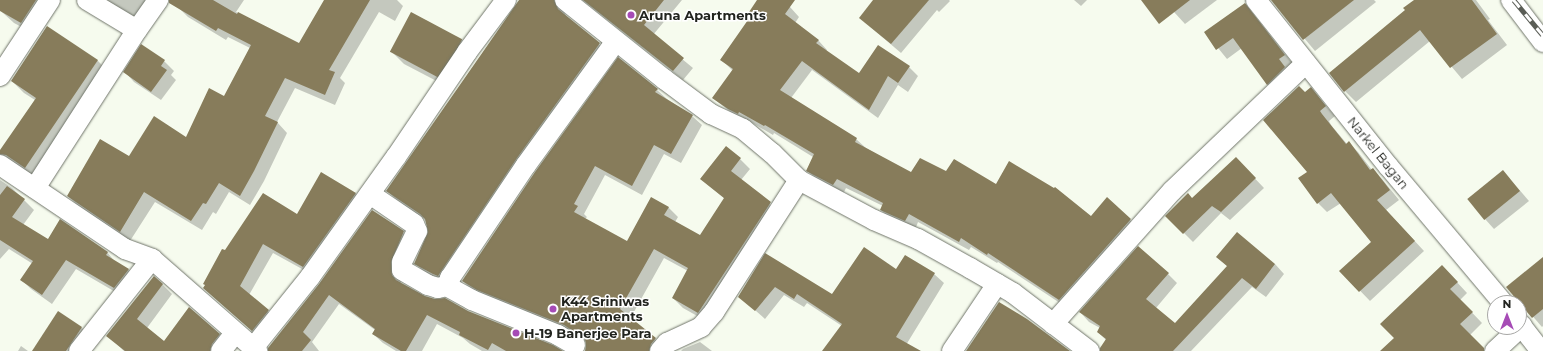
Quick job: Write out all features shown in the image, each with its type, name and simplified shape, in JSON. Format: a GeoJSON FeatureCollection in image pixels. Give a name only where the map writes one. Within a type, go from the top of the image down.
{"type":"FeatureCollection","features":[{"type":"Feature","properties":{"kind":"street"},"geometry":{"type":"LineString","coordinates":[[0,76],[50,0]]}},
{"type":"Feature","properties":{"kind":"street"},"geometry":{"type":"LineString","coordinates":[[87,0],[137,30]]}},
{"type":"Feature","properties":{"kind":"street"},"geometry":{"type":"LineString","coordinates":[[35,188],[158,0]]}},
{"type":"Feature","properties":{"kind":"street"},"geometry":{"type":"LineString","coordinates":[[0,165],[125,249],[152,259],[255,349],[310,277],[370,194],[467,52],[506,0]]}},
{"type":"Feature","properties":{"kind":"street"},"geometry":{"type":"LineString","coordinates":[[565,0],[712,114],[743,130],[772,153],[799,180],[874,220],[918,239],[997,284],[1089,351]]}},
{"type":"Feature","properties":{"kind":"street","name":"Narkel Bagan"},"geometry":{"type":"LineString","coordinates":[[1256,0],[1389,167],[1496,295]]}},
{"type":"Feature","properties":{"kind":"street"},"geometry":{"type":"LineString","coordinates":[[1512,0],[1543,42]]}},
{"type":"Feature","properties":{"kind":"street"},"geometry":{"type":"LineString","coordinates":[[447,286],[450,278],[526,165],[616,41]]}},
{"type":"Feature","properties":{"kind":"street"},"geometry":{"type":"LineString","coordinates":[[1053,324],[1172,191],[1306,63]]}},
{"type":"Feature","properties":{"kind":"street"},"geometry":{"type":"LineString","coordinates":[[660,351],[667,343],[701,327],[714,312],[799,180]]}},
{"type":"Feature","properties":{"kind":"street"},"geometry":{"type":"LineString","coordinates":[[370,194],[414,224],[418,232],[402,262],[402,270],[428,285],[438,288],[447,286],[472,300],[558,335],[576,345]]}},
{"type":"Feature","properties":{"kind":"street"},"geometry":{"type":"LineString","coordinates":[[79,351],[152,259]]}},
{"type":"Feature","properties":{"kind":"street"},"geometry":{"type":"LineString","coordinates":[[952,351],[997,284]]}},
{"type":"Feature","properties":{"kind":"street"},"geometry":{"type":"LineString","coordinates":[[221,351],[235,333]]}},
{"type":"Feature","properties":{"kind":"street"},"geometry":{"type":"LineString","coordinates":[[1527,333],[1541,351]]}},
{"type":"Feature","properties":{"kind":"street"},"geometry":{"type":"LineString","coordinates":[[1495,351],[1510,335]]}},
{"type":"Feature","properties":{"kind":"building"},"geometry":{"type":"Polygon","coordinates":[[[0,0],[36,0],[21,23],[0,11],[0,0]]]}},
{"type":"Feature","properties":{"kind":"building"},"geometry":{"type":"Polygon","coordinates":[[[169,0],[213,0],[237,14],[238,12],[299,43],[324,0],[370,0],[329,70],[335,72],[325,95],[285,78],[265,116],[278,122],[240,196],[219,183],[206,204],[203,203],[191,221],[144,192],[120,232],[67,196],[100,139],[129,156],[154,116],[186,137],[209,88],[224,96],[251,45],[218,28],[216,31],[169,3],[169,0]]]}},
{"type":"Feature","properties":{"kind":"building"},"geometry":{"type":"Polygon","coordinates":[[[519,0],[554,0],[558,9],[600,43],[517,158],[438,276],[414,264],[428,232],[425,219],[386,191],[519,0]]]}},
{"type":"Feature","properties":{"kind":"building"},"geometry":{"type":"Polygon","coordinates":[[[583,0],[664,0],[644,25],[684,58],[673,71],[583,0]]]}},
{"type":"Feature","properties":{"kind":"building"},"geometry":{"type":"Polygon","coordinates":[[[757,0],[795,0],[785,14],[819,40],[816,43],[859,73],[878,45],[910,66],[898,83],[888,76],[869,110],[802,61],[780,90],[857,138],[855,142],[911,172],[920,158],[946,171],[954,159],[996,184],[1009,161],[1054,188],[1055,187],[1091,216],[1107,197],[1131,219],[1059,300],[988,253],[987,255],[961,238],[959,242],[909,214],[905,221],[880,210],[883,203],[837,179],[833,185],[806,171],[814,154],[765,125],[764,126],[739,112],[738,114],[728,109],[712,98],[733,69],[720,60],[750,17],[747,15],[757,0]]]}},
{"type":"Feature","properties":{"kind":"building"},"geometry":{"type":"Polygon","coordinates":[[[873,0],[929,0],[891,44],[859,18],[873,0]]]}},
{"type":"Feature","properties":{"kind":"building"},"geometry":{"type":"Polygon","coordinates":[[[1141,0],[1190,0],[1159,24],[1141,0]]]}},
{"type":"Feature","properties":{"kind":"building"},"geometry":{"type":"Polygon","coordinates":[[[1271,0],[1354,0],[1303,40],[1271,0]]]}},
{"type":"Feature","properties":{"kind":"building"},"geometry":{"type":"Polygon","coordinates":[[[1414,0],[1472,0],[1497,34],[1450,68],[1420,30],[1344,92],[1329,73],[1405,10],[1403,8],[1414,0]]]}},
{"type":"Feature","properties":{"kind":"building"},"geometry":{"type":"Polygon","coordinates":[[[1245,3],[1285,55],[1279,59],[1285,67],[1267,85],[1233,38],[1216,50],[1204,32],[1245,3]]]}},
{"type":"Feature","properties":{"kind":"building"},"geometry":{"type":"Polygon","coordinates":[[[411,12],[462,39],[441,79],[390,52],[411,12]]]}},
{"type":"Feature","properties":{"kind":"building"},"geometry":{"type":"Polygon","coordinates":[[[47,26],[98,60],[25,168],[6,155],[0,154],[0,150],[36,98],[11,81],[47,26]]]}},
{"type":"Feature","properties":{"kind":"building"},"geometry":{"type":"Polygon","coordinates":[[[141,44],[165,60],[161,66],[167,70],[151,92],[123,72],[141,44]]]}},
{"type":"Feature","properties":{"kind":"building"},"geometry":{"type":"Polygon","coordinates":[[[618,57],[658,89],[655,92],[693,115],[671,154],[654,145],[632,186],[595,166],[574,204],[578,206],[574,212],[627,241],[651,197],[669,207],[664,215],[700,235],[724,198],[700,179],[726,146],[741,158],[731,171],[771,202],[698,313],[672,298],[688,268],[654,249],[620,309],[656,338],[651,344],[649,351],[585,351],[585,339],[564,325],[477,290],[462,281],[535,172],[618,57]]]}},
{"type":"Feature","properties":{"kind":"building"},"geometry":{"type":"Polygon","coordinates":[[[1299,86],[1305,92],[1311,87],[1326,106],[1320,111],[1322,114],[1346,144],[1349,141],[1370,170],[1373,168],[1390,190],[1377,200],[1415,241],[1359,292],[1339,271],[1371,242],[1331,193],[1317,204],[1298,178],[1307,172],[1263,120],[1299,86]]]}},
{"type":"Feature","properties":{"kind":"building"},"geometry":{"type":"Polygon","coordinates":[[[1236,157],[1256,178],[1221,212],[1212,206],[1183,234],[1165,216],[1188,193],[1192,198],[1236,157]]]}},
{"type":"Feature","properties":{"kind":"building"},"geometry":{"type":"Polygon","coordinates":[[[1503,170],[1520,191],[1484,220],[1467,199],[1503,170]]]}},
{"type":"Feature","properties":{"kind":"building"},"geometry":{"type":"Polygon","coordinates":[[[321,172],[356,193],[303,267],[263,244],[240,286],[269,310],[252,331],[203,288],[205,285],[203,284],[222,249],[225,250],[263,193],[297,214],[321,172]]]}},
{"type":"Feature","properties":{"kind":"building"},"geometry":{"type":"Polygon","coordinates":[[[7,186],[25,199],[12,217],[48,239],[60,219],[108,252],[106,255],[129,269],[114,288],[66,260],[42,295],[20,280],[33,261],[0,240],[0,195],[7,186]]]}},
{"type":"Feature","properties":{"kind":"building"},"geometry":{"type":"Polygon","coordinates":[[[372,210],[404,231],[391,262],[392,275],[396,280],[425,296],[435,299],[445,298],[468,311],[553,345],[563,351],[506,351],[492,343],[488,350],[459,335],[460,332],[427,315],[406,351],[401,351],[372,334],[375,329],[329,295],[303,332],[311,340],[302,351],[268,351],[268,348],[319,284],[372,210]]]}},
{"type":"Feature","properties":{"kind":"building"},"geometry":{"type":"Polygon","coordinates":[[[1237,232],[1275,264],[1256,289],[1242,278],[1173,351],[1100,351],[1100,348],[1106,339],[1097,332],[1100,326],[1079,312],[1138,246],[1169,273],[1146,299],[1175,323],[1227,266],[1216,257],[1237,232]]]}},
{"type":"Feature","properties":{"kind":"building"},"geometry":{"type":"Polygon","coordinates":[[[864,247],[896,269],[905,255],[935,273],[896,337],[921,351],[822,351],[842,324],[797,294],[794,299],[775,287],[755,311],[738,297],[765,253],[832,294],[864,247]]]}},
{"type":"Feature","properties":{"kind":"building"},"geometry":{"type":"Polygon","coordinates":[[[1543,257],[1543,309],[1532,318],[1527,312],[1527,295],[1513,295],[1506,287],[1543,257]]]}},
{"type":"Feature","properties":{"kind":"building"},"geometry":{"type":"Polygon","coordinates":[[[1442,265],[1458,282],[1450,289],[1473,312],[1460,324],[1484,348],[1484,351],[1380,351],[1394,338],[1380,324],[1442,265]]]}},
{"type":"Feature","properties":{"kind":"building"},"geometry":{"type":"Polygon","coordinates":[[[154,276],[163,284],[137,319],[164,341],[189,307],[220,334],[212,344],[210,351],[125,351],[106,336],[154,276]]]}},
{"type":"Feature","properties":{"kind":"building"},"geometry":{"type":"Polygon","coordinates":[[[999,302],[1027,319],[1070,351],[966,351],[999,302]]]}},
{"type":"Feature","properties":{"kind":"building"},"geometry":{"type":"Polygon","coordinates":[[[58,311],[82,327],[66,351],[32,351],[58,311]]]}},
{"type":"Feature","properties":{"kind":"railway"},"geometry":{"type":"LineString","coordinates":[[1514,0],[1543,35]]}},
{"type":"Feature","properties":{"kind":"place","name":"Aruna Apartments"},"geometry":{"type":"Point","coordinates":[631,15]}},
{"type":"Feature","properties":{"kind":"place","name":"K44 Sriniwas Apartments"},"geometry":{"type":"Point","coordinates":[553,309]}},
{"type":"Feature","properties":{"kind":"place","name":"H-19 Banerjee Para"},"geometry":{"type":"Point","coordinates":[516,333]}}]}
